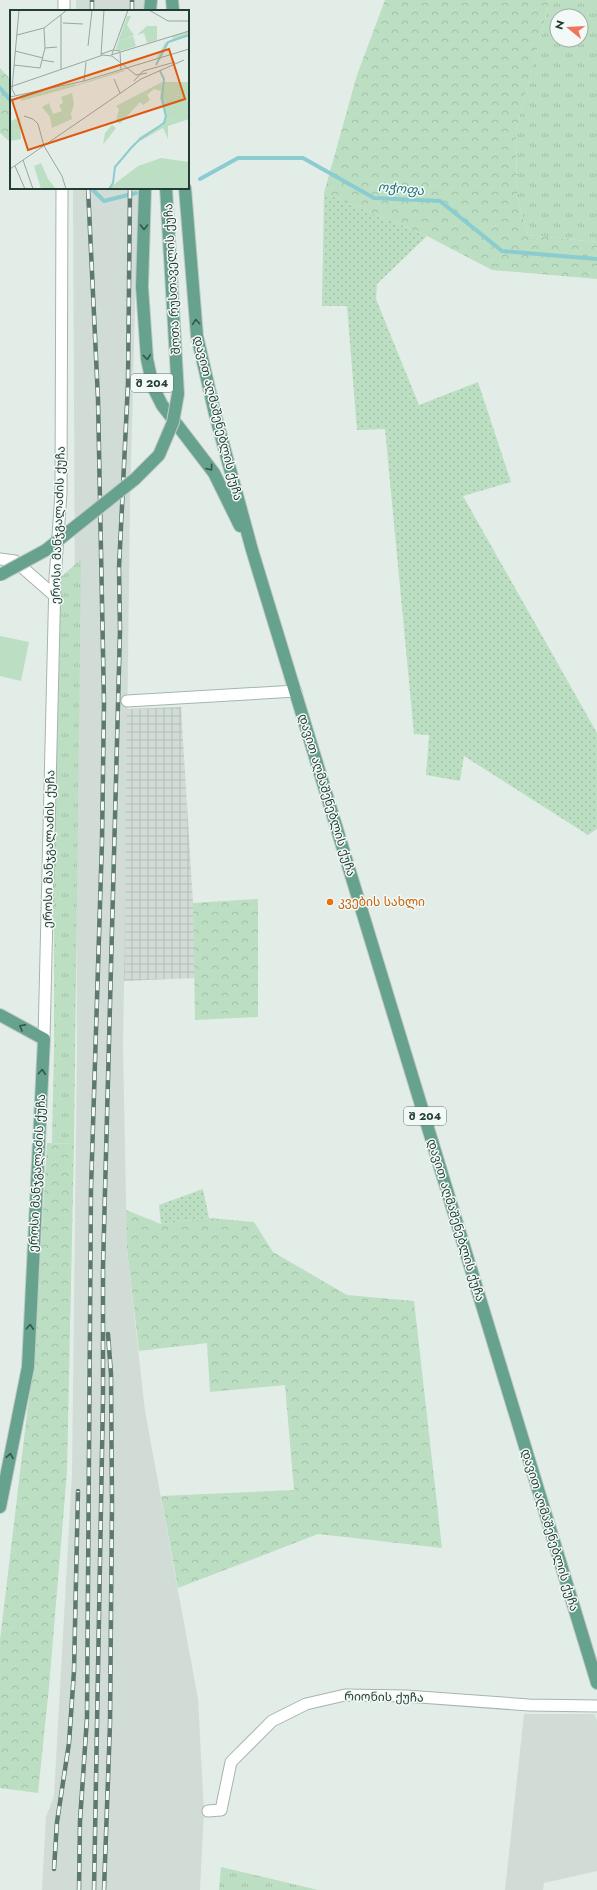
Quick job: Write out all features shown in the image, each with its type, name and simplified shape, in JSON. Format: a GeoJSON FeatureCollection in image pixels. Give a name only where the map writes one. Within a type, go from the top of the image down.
{"type":"FeatureCollection","features":[{"type":"Feature","properties":{"kind":"main road"},"geometry":{"type":"LineString","coordinates":[[150,10],[151,0]]}},
{"type":"Feature","properties":{"kind":"main road"},"geometry":{"type":"LineString","coordinates":[[172,0],[173,10]]}},
{"type":"Feature","properties":{"kind":"main road","name":"დავით აღმაშენებლის ქუჩა"},"geometry":{"type":"LineString","coordinates":[[145,189],[142,287],[147,359],[153,387],[162,405],[214,474],[252,550]]}},
{"type":"Feature","properties":{"kind":"main road","name":"შოთა რუსთაველის ქუჩა"},"geometry":{"type":"LineString","coordinates":[[0,575],[46,550],[135,479],[159,455],[173,422],[178,394],[166,189]]}},
{"type":"Feature","properties":{"kind":"main road","name":"დავით აღმაშენებლის ქუჩა"},"geometry":{"type":"LineString","coordinates":[[185,189],[197,336],[215,414],[252,550],[597,1683]]}},
{"type":"Feature","properties":{"kind":"main road"},"geometry":{"type":"LineString","coordinates":[[0,1015],[44,1039]]}},
{"type":"Feature","properties":{"kind":"main road","name":"ეროსი მანჯგალაძის ქუჩა"},"geometry":{"type":"LineString","coordinates":[[0,1508],[28,1367],[44,1039]]}},
{"type":"Feature","properties":{"kind":"street","name":"ეროსი მანჯგალაძის ქუჩა"},"geometry":{"type":"LineString","coordinates":[[44,1039],[55,596],[60,493],[62,189]]}},
{"type":"Feature","properties":{"kind":"street"},"geometry":{"type":"LineString","coordinates":[[0,559],[15,561],[55,596]]}},
{"type":"Feature","properties":{"kind":"street"},"geometry":{"type":"LineString","coordinates":[[127,701],[296,691]]}},
{"type":"Feature","properties":{"kind":"street","name":"რიონის ქუჩა"},"geometry":{"type":"LineString","coordinates":[[208,1811],[221,1810],[231,1762],[272,1720],[306,1704],[345,1695],[406,1696],[529,1705],[597,1706]]}},
{"type":"Feature","properties":{"kind":"shaded area"},"geometry":{"type":"Polygon","coordinates":[[[76,0],[144,0],[144,10],[76,10],[76,0]]]}},
{"type":"Feature","properties":{"kind":"shaded area"},"geometry":{"type":"Polygon","coordinates":[[[73,189],[138,189],[130,503],[123,1048],[127,1249],[145,1411],[198,1699],[204,1811],[200,1890],[42,1890],[46,1817],[54,1796],[72,1474],[77,1048],[73,189]]]}},
{"type":"Feature","properties":{"kind":"shaded area"},"geometry":{"type":"Polygon","coordinates":[[[181,707],[193,903],[195,978],[124,981],[127,709],[181,707]]]}},
{"type":"Feature","properties":{"kind":"shaded area"},"geometry":{"type":"Polygon","coordinates":[[[524,1714],[595,1714],[597,1721],[597,1871],[544,1883],[543,1890],[505,1890],[524,1714]]]}},
{"type":"Feature","properties":{"kind":"green space"},"geometry":{"type":"Polygon","coordinates":[[[385,0],[550,0],[516,130],[517,197],[528,235],[597,242],[597,279],[492,270],[427,236],[324,193],[357,75],[385,0]]]}},
{"type":"Feature","properties":{"kind":"green space"},"geometry":{"type":"Polygon","coordinates":[[[550,0],[597,0],[597,242],[528,235],[517,197],[516,130],[550,0]]]}},
{"type":"Feature","properties":{"kind":"green space"},"geometry":{"type":"Polygon","coordinates":[[[0,68],[10,79],[10,142],[0,133],[0,68]]]}},
{"type":"Feature","properties":{"kind":"green space"},"geometry":{"type":"Polygon","coordinates":[[[324,193],[427,236],[377,284],[376,299],[419,405],[478,382],[511,482],[463,496],[597,733],[597,829],[588,835],[464,756],[460,781],[426,775],[429,735],[414,734],[385,429],[357,430],[347,306],[322,306],[324,193]]]}},
{"type":"Feature","properties":{"kind":"green space"},"geometry":{"type":"Polygon","coordinates":[[[81,559],[74,1144],[52,1143],[54,1046],[54,776],[56,771],[61,577],[81,559]]]}},
{"type":"Feature","properties":{"kind":"green space"},"geometry":{"type":"Polygon","coordinates":[[[0,636],[29,642],[21,681],[0,676],[0,636]]]}},
{"type":"Feature","properties":{"kind":"green space"},"geometry":{"type":"Polygon","coordinates":[[[258,899],[258,1017],[195,1020],[193,903],[258,899]]]}},
{"type":"Feature","properties":{"kind":"green space"},"geometry":{"type":"Polygon","coordinates":[[[47,1143],[74,1144],[67,1472],[49,1687],[38,1793],[0,1788],[0,1640],[35,1347],[47,1143]]]}},
{"type":"Feature","properties":{"kind":"green space"},"geometry":{"type":"Polygon","coordinates":[[[203,1189],[209,1218],[161,1224],[159,1205],[203,1189]]]}},
{"type":"Feature","properties":{"kind":"green space"},"geometry":{"type":"Polygon","coordinates":[[[126,1210],[161,1224],[209,1218],[254,1222],[273,1252],[347,1295],[414,1301],[442,1548],[318,1534],[178,1588],[161,1496],[294,1490],[285,1385],[210,1392],[207,1343],[139,1351],[127,1249],[126,1210]]]}},
{"type":"Feature","properties":{"kind":"green space"},"geometry":{"type":"Polygon","coordinates":[[[221,1867],[318,1890],[219,1890],[221,1867]]]}},
{"type":"Feature","properties":{"kind":"waterway","name":"ოჭოფა"},"geometry":{"type":"LineString","coordinates":[[0,88],[10,100]]}},
{"type":"Feature","properties":{"kind":"waterway","name":"ოჭოფა"},"geometry":{"type":"LineString","coordinates":[[200,179],[238,158],[303,158],[374,198],[440,201],[502,251],[597,259]]}},
{"type":"Feature","properties":{"kind":"waterway","name":"ოჭოფა"},"geometry":{"type":"LineString","coordinates":[[92,189],[104,201],[136,193]]}},
{"type":"Feature","properties":{"kind":"railway"},"geometry":{"type":"LineString","coordinates":[[92,0],[92,10]]}},
{"type":"Feature","properties":{"kind":"railway"},"geometry":{"type":"LineString","coordinates":[[132,0],[132,10]]}},
{"type":"Feature","properties":{"kind":"railway"},"geometry":{"type":"LineString","coordinates":[[79,1890],[80,1821],[87,1718],[91,1189],[102,841],[104,703],[98,399],[88,189]]}},
{"type":"Feature","properties":{"kind":"railway"},"geometry":{"type":"LineString","coordinates":[[94,1890],[103,1397],[103,1267],[120,630],[119,568],[128,383],[130,189]]}},
{"type":"Feature","properties":{"kind":"railway"},"geometry":{"type":"LineString","coordinates":[[104,1890],[110,1724],[112,1503],[111,1374],[108,1334]]}},
{"type":"Feature","properties":{"kind":"railway"},"geometry":{"type":"LineString","coordinates":[[54,1869],[57,1822],[69,1743],[74,1671],[78,1491]]}},
{"type":"Feature","properties":{"kind":"place","name":"კვების სახლი"},"geometry":{"type":"Point","coordinates":[330,902]}}]}
